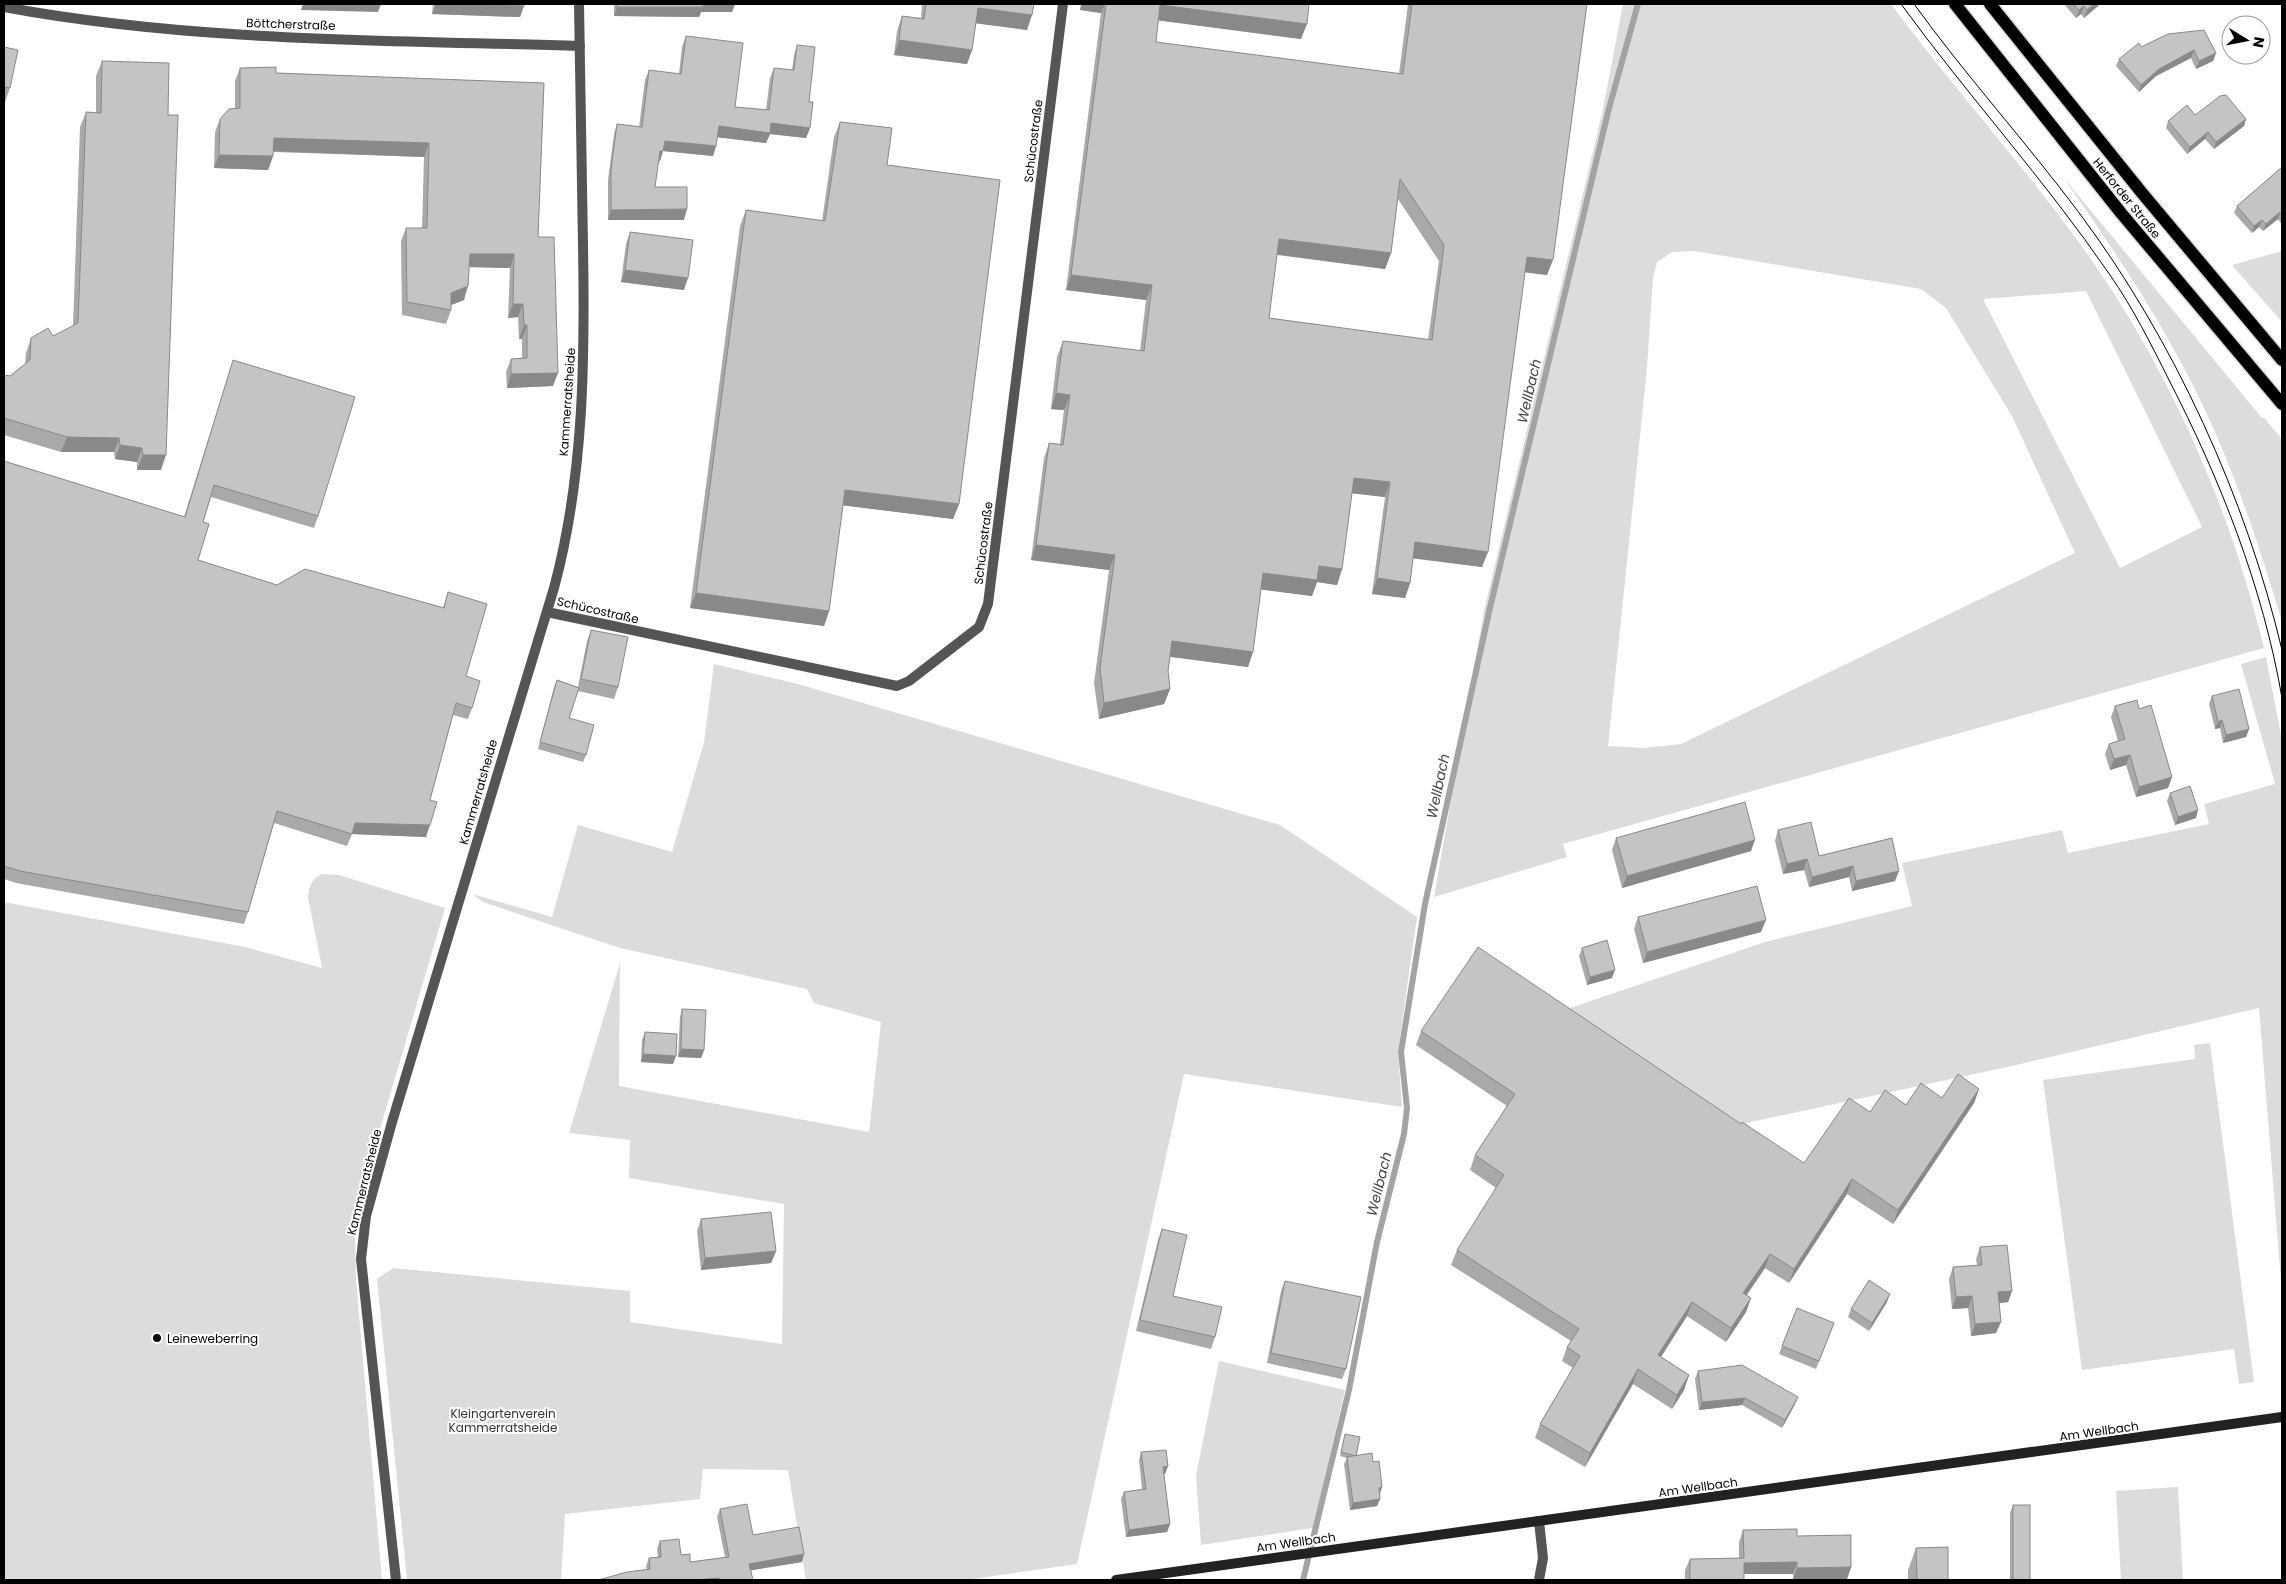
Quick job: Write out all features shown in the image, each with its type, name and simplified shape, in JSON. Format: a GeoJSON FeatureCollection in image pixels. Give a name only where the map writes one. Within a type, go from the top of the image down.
{"type":"FeatureCollection","features":[{"type":"Feature","properties":{"kind":"main road","name":"Herforder Straße"},"geometry":{"type":"LineString","coordinates":[[1955,4],[2121,213],[2282,404]]}},
{"type":"Feature","properties":{"kind":"main road","name":"Herforder Straße"},"geometry":{"type":"LineString","coordinates":[[1990,4],[2142,193],[2282,360]]}},
{"type":"Feature","properties":{"kind":"main road","name":"Am Wellbach"},"geometry":{"type":"LineString","coordinates":[[1116,1580],[2282,1417]]}},
{"type":"Feature","properties":{"kind":"street","name":"Kammerratsheide"},"geometry":{"type":"LineString","coordinates":[[396,1580],[361,1259],[366,1216],[392,1122],[547,612],[563,552],[580,412],[584,319],[579,4]]}},
{"type":"Feature","properties":{"kind":"street","name":"Schücostraße"},"geometry":{"type":"LineString","coordinates":[[547,612],[897,686],[909,682],[979,627],[988,604],[1062,4]]}},
{"type":"Feature","properties":{"kind":"street","name":"Böttcherstraße"},"geometry":{"type":"LineString","coordinates":[[4,7],[32,8],[91,22],[187,33],[580,46]]}},
{"type":"Feature","properties":{"kind":"street"},"geometry":{"type":"LineString","coordinates":[[1539,1521],[1543,1558],[1539,1580]]}},
{"type":"Feature","properties":{"kind":"green space"},"geometry":{"type":"Polygon","coordinates":[[[1623,4],[1891,4],[2078,241],[2110,287],[2139,335],[2191,436],[2213,487],[2233,540],[2264,648],[1563,844],[1567,857],[1434,897],[1484,611],[1603,109],[1623,4]],[[1695,251],[1672,252],[1657,262],[1653,278],[1647,368],[1608,746],[1643,748],[1681,744],[2075,553],[2012,416],[1946,308],[1921,289],[1695,251]],[[2086,291],[1983,299],[2120,568],[2202,527],[2086,291]]]}},
{"type":"Feature","properties":{"kind":"green space"},"geometry":{"type":"Polygon","coordinates":[[[2063,177],[2262,418],[2282,439],[2282,622],[2238,488],[2196,390],[2138,289],[2063,177]]]}},
{"type":"Feature","properties":{"kind":"green space"},"geometry":{"type":"Polygon","coordinates":[[[2282,251],[2282,322],[2232,265],[2282,251]]]}},
{"type":"Feature","properties":{"kind":"green space"},"geometry":{"type":"Polygon","coordinates":[[[2266,657],[2282,740],[2282,1294],[2259,1008],[2012,1066],[1732,1126],[1558,1012],[1765,942],[1912,906],[1902,863],[2062,830],[2068,853],[2209,824],[2204,804],[2275,784],[2241,664],[2266,657]]]}},
{"type":"Feature","properties":{"kind":"green space","name":"Kleingartenverein Kammerratsheide"},"geometry":{"type":"Polygon","coordinates":[[[714,664],[798,684],[1280,825],[1417,917],[1398,1052],[1402,1107],[1184,1074],[1077,1564],[966,1580],[806,1580],[788,1470],[703,1469],[700,1499],[565,1514],[561,1580],[407,1580],[377,1279],[393,1268],[630,1291],[630,1322],[782,1344],[784,1204],[629,1178],[630,1140],[569,1133],[620,963],[619,1086],[869,1132],[881,1022],[814,1003],[807,989],[620,948],[483,902],[472,894],[552,917],[578,825],[672,852],[704,742],[714,664]]]}},
{"type":"Feature","properties":{"kind":"green space"},"geometry":{"type":"Polygon","coordinates":[[[321,874],[339,875],[445,908],[363,1187],[355,1235],[356,1280],[382,1580],[4,1580],[4,902],[245,947],[322,968],[308,897],[311,883],[321,874]]]}},
{"type":"Feature","properties":{"kind":"green space"},"geometry":{"type":"Polygon","coordinates":[[[2210,1043],[2254,1382],[2239,1384],[2234,1349],[2082,1370],[2043,1080],[2195,1059],[2194,1045],[2210,1043]]]}},
{"type":"Feature","properties":{"kind":"green space"},"geometry":{"type":"Polygon","coordinates":[[[1219,1361],[1345,1390],[1313,1528],[1201,1545],[1196,1476],[1219,1361]]]}},
{"type":"Feature","properties":{"kind":"green space"},"geometry":{"type":"Polygon","coordinates":[[[2178,1487],[2183,1580],[2121,1580],[2116,1491],[2178,1487]]]}},
{"type":"Feature","properties":{"kind":"building"},"geometry":{"type":"Polygon","coordinates":[[[436,4],[524,4],[524,6],[436,4]]]}},
{"type":"Feature","properties":{"kind":"building"},"geometry":{"type":"Polygon","coordinates":[[[618,4],[703,4],[703,7],[617,7],[618,4]]]}},
{"type":"Feature","properties":{"kind":"building"},"geometry":{"type":"Polygon","coordinates":[[[926,4],[1034,4],[1032,15],[978,8],[972,50],[899,40],[902,16],[924,19],[926,4]]]}},
{"type":"Feature","properties":{"kind":"building"},"geometry":{"type":"Polygon","coordinates":[[[1106,4],[1309,4],[1307,24],[1160,5],[1156,42],[1403,74],[1412,4],[1587,4],[1553,260],[1527,257],[1488,552],[1415,542],[1410,583],[1377,578],[1390,482],[1354,478],[1342,569],[1319,566],[1317,580],[1263,573],[1253,652],[1172,641],[1168,671],[1170,689],[1104,703],[1100,668],[1115,555],[1036,545],[1049,443],[1063,445],[1070,395],[1056,393],[1063,341],[1144,351],[1152,285],[1071,275],[1106,4]],[[1400,179],[1391,253],[1279,239],[1269,318],[1432,340],[1444,245],[1400,179]]]}},
{"type":"Feature","properties":{"kind":"building"},"geometry":{"type":"Polygon","coordinates":[[[2073,4],[2094,4],[2087,10],[2084,6],[2079,10],[2073,4]]]}},
{"type":"Feature","properties":{"kind":"building"},"geometry":{"type":"Polygon","coordinates":[[[2204,30],[2216,53],[2199,61],[2194,50],[2159,69],[2141,85],[2119,59],[2139,43],[2141,47],[2168,34],[2204,30]]]}},
{"type":"Feature","properties":{"kind":"building"},"geometry":{"type":"Polygon","coordinates":[[[686,36],[743,43],[735,107],[769,110],[774,68],[794,70],[797,45],[815,47],[809,102],[813,102],[810,128],[771,123],[770,133],[719,126],[716,146],[665,141],[663,151],[660,151],[655,187],[687,187],[687,209],[611,210],[611,169],[617,124],[642,127],[649,70],[681,74],[686,36]]]}},
{"type":"Feature","properties":{"kind":"building"},"geometry":{"type":"Polygon","coordinates":[[[4,47],[18,50],[10,88],[4,87],[4,47]]]}},
{"type":"Feature","properties":{"kind":"building"},"geometry":{"type":"Polygon","coordinates":[[[102,61],[169,63],[168,115],[178,115],[166,455],[143,455],[142,448],[120,445],[119,438],[67,437],[4,418],[4,375],[10,376],[30,360],[31,338],[48,328],[53,336],[78,323],[86,112],[101,113],[102,61]]]}},
{"type":"Feature","properties":{"kind":"building"},"geometry":{"type":"Polygon","coordinates":[[[276,67],[276,73],[544,83],[538,237],[554,237],[558,373],[511,374],[511,359],[527,358],[527,325],[524,325],[523,304],[513,304],[514,254],[470,254],[468,286],[451,293],[451,310],[407,302],[406,228],[427,228],[429,143],[274,138],[273,156],[219,155],[220,119],[229,109],[240,108],[240,68],[276,67]]]}},
{"type":"Feature","properties":{"kind":"building"},"geometry":{"type":"Polygon","coordinates":[[[2226,95],[2246,119],[2216,142],[2208,132],[2190,147],[2168,121],[2187,105],[2195,115],[2220,96],[2226,95]]]}},
{"type":"Feature","properties":{"kind":"building"},"geometry":{"type":"Polygon","coordinates":[[[840,122],[892,128],[887,165],[1000,180],[959,504],[845,490],[829,611],[696,593],[746,210],[825,221],[840,122]]]}},
{"type":"Feature","properties":{"kind":"building"},"geometry":{"type":"Polygon","coordinates":[[[2282,167],[2282,215],[2280,212],[2266,224],[2262,220],[2254,226],[2237,206],[2282,167]]]}},
{"type":"Feature","properties":{"kind":"building"},"geometry":{"type":"Polygon","coordinates":[[[630,232],[693,240],[688,278],[625,270],[630,232]]]}},
{"type":"Feature","properties":{"kind":"building"},"geometry":{"type":"Polygon","coordinates":[[[233,360],[355,397],[318,516],[214,485],[203,522],[209,524],[198,560],[277,585],[305,569],[444,608],[448,592],[487,604],[466,676],[480,681],[472,708],[456,703],[430,800],[437,802],[430,825],[355,823],[352,834],[277,811],[248,912],[20,871],[4,866],[4,461],[185,517],[233,360]]]}},
{"type":"Feature","properties":{"kind":"building"},"geometry":{"type":"Polygon","coordinates":[[[591,630],[628,637],[618,687],[581,679],[591,630]]]}},
{"type":"Feature","properties":{"kind":"building"},"geometry":{"type":"Polygon","coordinates":[[[557,680],[579,688],[569,718],[594,725],[586,755],[540,742],[557,680]]]}},
{"type":"Feature","properties":{"kind":"building"},"geometry":{"type":"Polygon","coordinates":[[[2239,689],[2249,729],[2226,735],[2222,720],[2218,722],[2212,696],[2239,689]]]}},
{"type":"Feature","properties":{"kind":"building"},"geometry":{"type":"Polygon","coordinates":[[[2137,700],[2139,709],[2151,705],[2172,777],[2139,787],[2130,755],[2114,759],[2109,744],[2125,739],[2115,706],[2137,700]]]}},
{"type":"Feature","properties":{"kind":"building"},"geometry":{"type":"Polygon","coordinates":[[[2190,786],[2198,810],[2178,817],[2170,793],[2190,786]]]}},
{"type":"Feature","properties":{"kind":"building"},"geometry":{"type":"Polygon","coordinates":[[[1745,802],[1755,840],[1627,876],[1616,838],[1745,802]]]}},
{"type":"Feature","properties":{"kind":"building"},"geometry":{"type":"Polygon","coordinates":[[[1811,822],[1819,856],[1892,838],[1899,871],[1856,881],[1853,866],[1812,877],[1807,859],[1787,864],[1778,830],[1811,822]]]}},
{"type":"Feature","properties":{"kind":"building"},"geometry":{"type":"Polygon","coordinates":[[[1757,886],[1766,920],[1647,952],[1638,917],[1757,886]]]}},
{"type":"Feature","properties":{"kind":"building"},"geometry":{"type":"Polygon","coordinates":[[[1607,940],[1615,970],[1590,977],[1582,948],[1607,940]]]}},
{"type":"Feature","properties":{"kind":"building"},"geometry":{"type":"Polygon","coordinates":[[[1478,947],[1741,1124],[1742,1122],[1804,1163],[1849,1098],[1870,1112],[1885,1090],[1906,1105],[1921,1083],[1942,1098],[1958,1074],[1979,1089],[1898,1210],[1852,1179],[1794,1269],[1770,1254],[1743,1293],[1751,1298],[1731,1328],[1692,1302],[1658,1355],[1689,1375],[1677,1395],[1638,1369],[1590,1453],[1540,1424],[1580,1356],[1567,1347],[1579,1329],[1457,1250],[1504,1175],[1475,1155],[1515,1094],[1421,1031],[1478,947]]]}},
{"type":"Feature","properties":{"kind":"building"},"geometry":{"type":"Polygon","coordinates":[[[682,1009],[706,1010],[704,1050],[681,1049],[682,1009]]]}},
{"type":"Feature","properties":{"kind":"building"},"geometry":{"type":"Polygon","coordinates":[[[645,1032],[677,1034],[676,1056],[643,1054],[645,1032]]]}},
{"type":"Feature","properties":{"kind":"building"},"geometry":{"type":"Polygon","coordinates":[[[771,1212],[776,1251],[705,1258],[701,1219],[771,1212]]]}},
{"type":"Feature","properties":{"kind":"building"},"geometry":{"type":"Polygon","coordinates":[[[1162,1229],[1187,1235],[1173,1296],[1222,1307],[1215,1337],[1140,1320],[1162,1229]]]}},
{"type":"Feature","properties":{"kind":"building"},"geometry":{"type":"Polygon","coordinates":[[[2007,1245],[2012,1291],[1998,1292],[2001,1322],[1975,1324],[1972,1296],[1956,1297],[1953,1267],[1982,1265],[1980,1247],[2007,1245]]]}},
{"type":"Feature","properties":{"kind":"building"},"geometry":{"type":"Polygon","coordinates":[[[1869,1280],[1890,1294],[1872,1323],[1851,1309],[1869,1280]]]}},
{"type":"Feature","properties":{"kind":"building"},"geometry":{"type":"Polygon","coordinates":[[[1285,1281],[1361,1297],[1346,1369],[1271,1353],[1285,1281]]]}},
{"type":"Feature","properties":{"kind":"building"},"geometry":{"type":"Polygon","coordinates":[[[1797,1308],[1834,1323],[1819,1361],[1782,1346],[1797,1308]]]}},
{"type":"Feature","properties":{"kind":"building"},"geometry":{"type":"Polygon","coordinates":[[[1742,1365],[1798,1397],[1785,1420],[1745,1398],[1702,1402],[1698,1371],[1742,1365]]]}},
{"type":"Feature","properties":{"kind":"building"},"geometry":{"type":"Polygon","coordinates":[[[1345,1434],[1360,1437],[1356,1456],[1341,1452],[1345,1434]]]}},
{"type":"Feature","properties":{"kind":"building"},"geometry":{"type":"Polygon","coordinates":[[[1166,1450],[1168,1466],[1163,1467],[1170,1524],[1129,1530],[1124,1492],[1146,1489],[1141,1452],[1166,1450]]]}},
{"type":"Feature","properties":{"kind":"building"},"geometry":{"type":"Polygon","coordinates":[[[1372,1453],[1373,1462],[1379,1461],[1382,1487],[1379,1488],[1380,1499],[1353,1503],[1347,1457],[1372,1453]]]}},
{"type":"Feature","properties":{"kind":"building"},"geometry":{"type":"Polygon","coordinates":[[[747,1504],[753,1535],[799,1527],[804,1554],[749,1564],[753,1580],[719,1580],[719,1578],[694,1580],[598,1580],[627,1572],[650,1569],[649,1558],[661,1557],[660,1541],[679,1539],[681,1555],[690,1554],[690,1562],[729,1557],[720,1509],[747,1504]]]}},
{"type":"Feature","properties":{"kind":"building"},"geometry":{"type":"Polygon","coordinates":[[[2013,1505],[2030,1505],[2030,1580],[2013,1580],[2013,1505]]]}},
{"type":"Feature","properties":{"kind":"building"},"geometry":{"type":"Polygon","coordinates":[[[1797,1529],[1797,1536],[1851,1535],[1851,1567],[1797,1568],[1797,1562],[1744,1563],[1744,1580],[1690,1580],[1690,1559],[1744,1558],[1743,1530],[1797,1529]]]}},
{"type":"Feature","properties":{"kind":"building"},"geometry":{"type":"Polygon","coordinates":[[[1948,1547],[1948,1580],[1917,1580],[1916,1548],[1948,1547]]]}},
{"type":"Feature","properties":{"kind":"waterway","name":"Wellbach"},"geometry":{"type":"LineString","coordinates":[[1303,1580],[1349,1390],[1377,1242],[1404,1134],[1407,1108],[1401,1052],[1425,904],[1489,612],[1608,112],[1638,4]]}},
{"type":"Feature","properties":{"kind":"tram line"},"geometry":{"type":"LineString","coordinates":[[1901,4],[2085,240],[2126,300],[2141,326],[2206,456],[2238,534],[2264,615],[2282,698]]}},
{"type":"Feature","properties":{"kind":"tram line"},"geometry":{"type":"LineString","coordinates":[[1914,4],[2080,214],[2146,314],[2176,367],[2203,422],[2227,478],[2267,593],[2282,650]]}},
{"type":"Feature","properties":{"kind":"place","name":"Leineweberring"},"geometry":{"type":"Point","coordinates":[157,1338]}}]}
